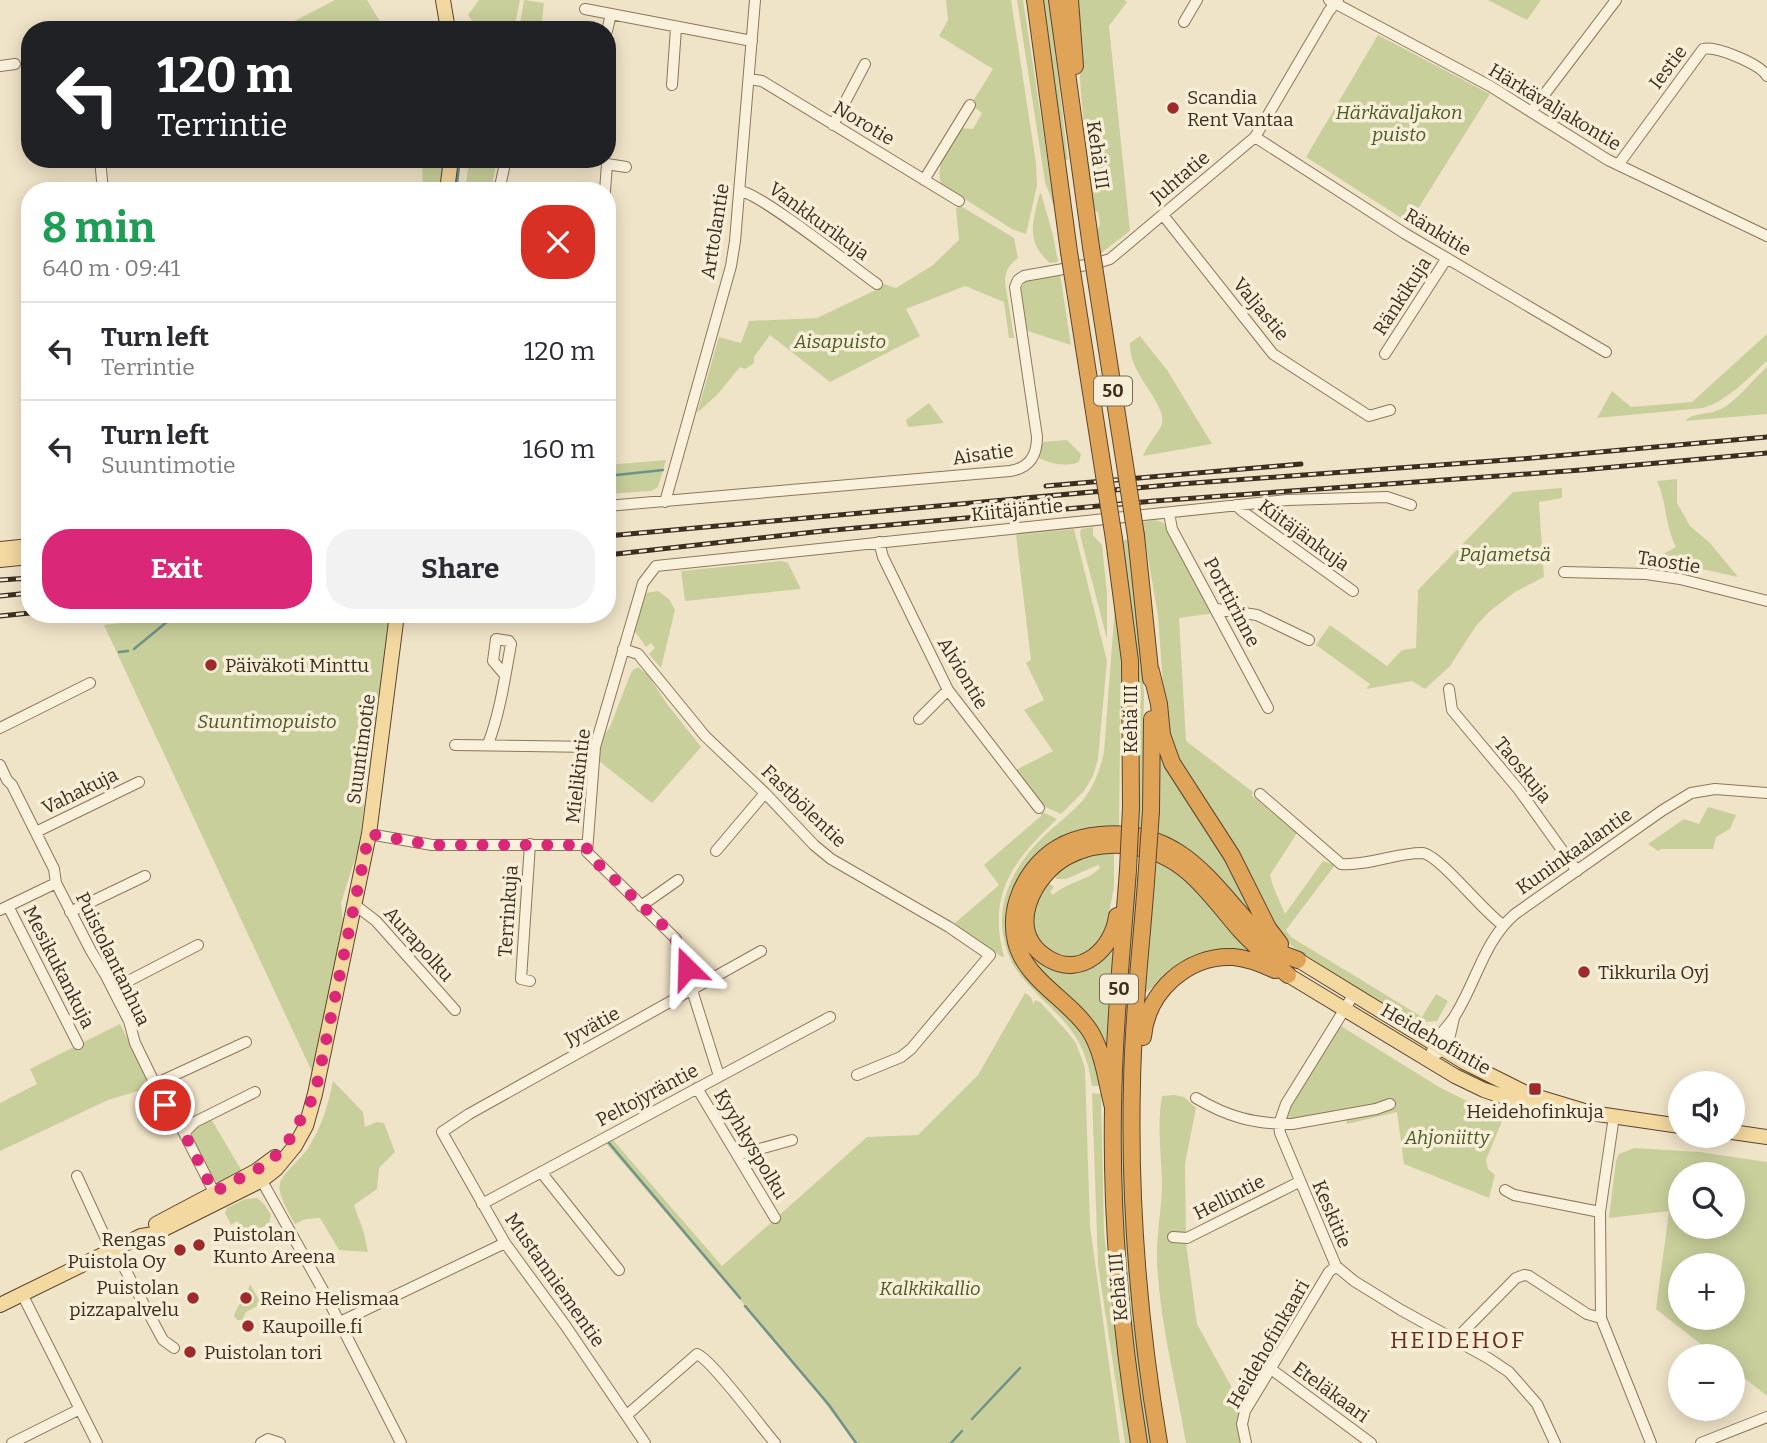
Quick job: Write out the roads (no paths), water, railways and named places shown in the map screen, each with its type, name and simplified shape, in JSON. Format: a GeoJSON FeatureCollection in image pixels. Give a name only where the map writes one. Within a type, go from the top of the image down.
{"type":"FeatureCollection","features":[{"type":"Feature","properties":{"kind":"highway","name":"Kehä III"},"geometry":{"type":"LineString","coordinates":[[1035,0],[1069,252],[1114,538],[1130,661],[1131,807],[1113,1107],[1113,1167],[1119,1287],[1139,1443]]}},
{"type":"Feature","properties":{"kind":"highway","name":"Kehä III"},"geometry":{"type":"LineString","coordinates":[[1057,0],[1070,107],[1136,536],[1151,671],[1151,811],[1132,1083],[1133,1217],[1138,1285],[1159,1443]]}},
{"type":"Feature","properties":{"kind":"highway"},"geometry":{"type":"LineString","coordinates":[[1070,0],[1075,70],[1070,107]]}},
{"type":"Feature","properties":{"kind":"highway"},"geometry":{"type":"LineString","coordinates":[[1151,671],[1159,704],[1162,735],[1172,763],[1231,856],[1268,928],[1298,960]]}},
{"type":"Feature","properties":{"kind":"highway"},"geometry":{"type":"LineString","coordinates":[[1113,1107],[1103,1059],[1089,1030],[1033,973],[1015,939],[1018,895],[1042,860],[1065,844],[1093,835],[1138,835],[1166,844],[1192,861],[1270,945],[1285,956],[1298,960]]}},
{"type":"Feature","properties":{"kind":"highway"},"geometry":{"type":"LineString","coordinates":[[1128,870],[1119,894],[1116,925],[1110,942],[1101,953],[1092,959],[1069,964],[1049,958],[1040,951],[1028,930],[1026,918],[1028,904],[1041,877],[1055,864],[1084,849],[1121,845],[1153,852],[1177,863],[1261,952],[1288,975]]}},
{"type":"Feature","properties":{"kind":"highway"},"geometry":{"type":"LineString","coordinates":[[1132,1083],[1141,1054],[1144,1021],[1151,1005],[1161,990],[1189,967],[1208,960],[1245,958],[1288,975]]}},
{"type":"Feature","properties":{"kind":"main road"},"geometry":{"type":"LineString","coordinates":[[443,0],[446,21]]}},
{"type":"Feature","properties":{"kind":"main road"},"geometry":{"type":"LineString","coordinates":[[0,549],[21,548]]}},
{"type":"Feature","properties":{"kind":"main road"},"geometry":{"type":"LineString","coordinates":[[0,560],[21,558]]}},
{"type":"Feature","properties":{"kind":"main road","name":"Suuntimotie"},"geometry":{"type":"LineString","coordinates":[[0,1305],[141,1236],[154,1234],[259,1176],[288,1142],[315,1094],[355,905],[369,834],[396,623]]}},
{"type":"Feature","properties":{"kind":"main road","name":"Heidehofintie"},"geometry":{"type":"LineString","coordinates":[[1298,960],[1492,1077],[1528,1094],[1613,1121]]}},
{"type":"Feature","properties":{"kind":"main road","name":"Heidehofintie"},"geometry":{"type":"LineString","coordinates":[[1288,975],[1455,1076],[1505,1097],[1564,1117],[1613,1121],[1640,1119],[1668,1125]]}},
{"type":"Feature","properties":{"kind":"main road"},"geometry":{"type":"LineString","coordinates":[[1745,1134],[1767,1137]]}},
{"type":"Feature","properties":{"kind":"street","name":"Arttolantie"},"geometry":{"type":"LineString","coordinates":[[665,502],[731,265],[740,191],[755,0]]}},
{"type":"Feature","properties":{"kind":"street"},"geometry":{"type":"LineString","coordinates":[[1184,22],[1197,0]]}},
{"type":"Feature","properties":{"kind":"street"},"geometry":{"type":"LineString","coordinates":[[1531,112],[1616,0]]}},
{"type":"Feature","properties":{"kind":"street","name":"Härkävaljakontie"},"geometry":{"type":"LineString","coordinates":[[1334,1],[1490,86],[1581,145],[1767,236]]}},
{"type":"Feature","properties":{"kind":"street","name":"Juhtatie"},"geometry":{"type":"LineString","coordinates":[[1104,261],[1255,137],[1334,1]]}},
{"type":"Feature","properties":{"kind":"street"},"geometry":{"type":"LineString","coordinates":[[585,9],[752,41]]}},
{"type":"Feature","properties":{"kind":"street"},"geometry":{"type":"LineString","coordinates":[[609,21],[611,14]]}},
{"type":"Feature","properties":{"kind":"street"},"geometry":{"type":"LineString","coordinates":[[672,85],[676,27]]}},
{"type":"Feature","properties":{"kind":"street","name":"Iestie"},"geometry":{"type":"LineString","coordinates":[[1618,165],[1703,49],[1714,48],[1761,68],[1767,76]]}},
{"type":"Feature","properties":{"kind":"street"},"geometry":{"type":"LineString","coordinates":[[0,66],[15,64]]}},
{"type":"Feature","properties":{"kind":"street"},"geometry":{"type":"LineString","coordinates":[[833,125],[865,64]]}},
{"type":"Feature","properties":{"kind":"street","name":"Norotie"},"geometry":{"type":"LineString","coordinates":[[749,79],[762,81],[958,201]]}},
{"type":"Feature","properties":{"kind":"street"},"geometry":{"type":"LineString","coordinates":[[924,180],[970,105]]}},
{"type":"Feature","properties":{"kind":"street","name":"Ränkitie"},"geometry":{"type":"LineString","coordinates":[[1255,137],[1404,233],[1606,352]]}},
{"type":"Feature","properties":{"kind":"street"},"geometry":{"type":"LineString","coordinates":[[616,165],[626,167]]}},
{"type":"Feature","properties":{"kind":"street","name":"Vankkurikuja"},"geometry":{"type":"LineString","coordinates":[[740,191],[747,191],[768,205],[877,284]]}},
{"type":"Feature","properties":{"kind":"street","name":"Valjastie"},"geometry":{"type":"LineString","coordinates":[[1163,215],[1273,354],[1369,416],[1390,410]]}},
{"type":"Feature","properties":{"kind":"street","name":"Ränkikuja"},"geometry":{"type":"LineString","coordinates":[[1385,354],[1447,258]]}},
{"type":"Feature","properties":{"kind":"street","name":"Aisatie"},"geometry":{"type":"LineString","coordinates":[[616,505],[1021,468],[1032,459],[1037,445],[1015,287],[1018,280],[1024,276],[1104,261]]}},
{"type":"Feature","properties":{"kind":"street","name":"Kiitäjäntie"},"geometry":{"type":"LineString","coordinates":[[652,570],[661,565],[1287,500],[1387,497],[1411,505]]}},
{"type":"Feature","properties":{"kind":"street","name":"Kiitäjänkuja"},"geometry":{"type":"LineString","coordinates":[[1237,505],[1353,591]]}},
{"type":"Feature","properties":{"kind":"street","name":"Porttirinne"},"geometry":{"type":"LineString","coordinates":[[1169,513],[1172,529],[1268,708]]}},
{"type":"Feature","properties":{"kind":"street","name":"Alviontie"},"geometry":{"type":"LineString","coordinates":[[879,542],[883,557],[948,690],[1039,808]]}},
{"type":"Feature","properties":{"kind":"street","name":"Mielikintie"},"geometry":{"type":"LineString","coordinates":[[652,570],[643,583],[595,747],[587,845],[589,855],[676,939],[719,1076]]}},
{"type":"Feature","properties":{"kind":"street","name":"Taostie"},"geometry":{"type":"LineString","coordinates":[[1564,572],[1646,574],[1680,579],[1767,601]]}},
{"type":"Feature","properties":{"kind":"street"},"geometry":{"type":"LineString","coordinates":[[1217,609],[1257,615],[1309,640]]}},
{"type":"Feature","properties":{"kind":"street","name":"Fastbölentie"},"geometry":{"type":"LineString","coordinates":[[623,649],[638,654],[705,736],[765,793],[814,845],[831,859],[949,927],[990,955],[911,1049],[857,1075]]}},
{"type":"Feature","properties":{"kind":"street"},"geometry":{"type":"LineString","coordinates":[[488,744],[505,675]]}},
{"type":"Feature","properties":{"kind":"street"},"geometry":{"type":"LineString","coordinates":[[0,729],[90,683]]}},
{"type":"Feature","properties":{"kind":"street","name":"Taoskuja"},"geometry":{"type":"LineString","coordinates":[[1449,689],[1452,710],[1519,790],[1577,871]]}},
{"type":"Feature","properties":{"kind":"street"},"geometry":{"type":"LineString","coordinates":[[919,719],[948,690]]}},
{"type":"Feature","properties":{"kind":"street"},"geometry":{"type":"LineString","coordinates":[[455,745],[595,747]]}},
{"type":"Feature","properties":{"kind":"street","name":"Puistolantanhua"},"geometry":{"type":"LineString","coordinates":[[0,765],[4,782],[12,785],[54,869],[56,883],[70,912],[129,1021],[135,1043],[172,1119],[180,1125],[217,1198]]}},
{"type":"Feature","properties":{"kind":"street","name":"Vahakuja"},"geometry":{"type":"LineString","coordinates":[[36,832],[139,782]]}},
{"type":"Feature","properties":{"kind":"street","name":"Kuninkaalantie"},"geometry":{"type":"LineString","coordinates":[[1430,1060],[1453,1028],[1454,1018],[1488,948],[1503,925],[1663,810],[1691,793],[1715,789],[1767,793]]}},
{"type":"Feature","properties":{"kind":"street"},"geometry":{"type":"LineString","coordinates":[[716,851],[765,793]]}},
{"type":"Feature","properties":{"kind":"street"},"geometry":{"type":"LineString","coordinates":[[1260,794],[1340,864],[1420,853],[1434,857],[1492,918],[1503,925]]}},
{"type":"Feature","properties":{"kind":"street"},"geometry":{"type":"LineString","coordinates":[[369,834],[432,845],[587,845]]}},
{"type":"Feature","properties":{"kind":"street","name":"Terrinkuja"},"geometry":{"type":"LineString","coordinates":[[523,982],[530,844]]}},
{"type":"Feature","properties":{"kind":"street"},"geometry":{"type":"LineString","coordinates":[[70,912],[145,876]]}},
{"type":"Feature","properties":{"kind":"street"},"geometry":{"type":"LineString","coordinates":[[641,906],[678,880]]}},
{"type":"Feature","properties":{"kind":"street"},"geometry":{"type":"LineString","coordinates":[[4,908],[56,883]]}},
{"type":"Feature","properties":{"kind":"street","name":"Aurapolku"},"geometry":{"type":"LineString","coordinates":[[355,905],[376,921],[455,1010]]}},
{"type":"Feature","properties":{"kind":"street","name":"Mesikukankuja"},"geometry":{"type":"LineString","coordinates":[[4,908],[78,1044]]}},
{"type":"Feature","properties":{"kind":"street"},"geometry":{"type":"LineString","coordinates":[[113,989],[198,945]]}},
{"type":"Feature","properties":{"kind":"street","name":"Jyvätie"},"geometry":{"type":"LineString","coordinates":[[442,1132],[468,1114],[761,951]]}},
{"type":"Feature","properties":{"kind":"street"},"geometry":{"type":"LineString","coordinates":[[1279,1124],[1286,1104],[1354,994]]}},
{"type":"Feature","properties":{"kind":"street","name":"Peltojyräntie"},"geometry":{"type":"LineString","coordinates":[[482,1204],[830,1017]]}},
{"type":"Feature","properties":{"kind":"street"},"geometry":{"type":"LineString","coordinates":[[155,1084],[246,1042]]}},
{"type":"Feature","properties":{"kind":"street","name":"Kyyhkyspolku"},"geometry":{"type":"LineString","coordinates":[[697,1088],[775,1218]]}},
{"type":"Feature","properties":{"kind":"street"},"geometry":{"type":"LineString","coordinates":[[184,1133],[195,1122],[255,1092]]}},
{"type":"Feature","properties":{"kind":"street"},"geometry":{"type":"LineString","coordinates":[[1196,1098],[1222,1114],[1254,1122],[1279,1124],[1376,1109],[1390,1104]]}},
{"type":"Feature","properties":{"kind":"street"},"geometry":{"type":"LineString","coordinates":[[1613,1121],[1600,1213],[1601,1318],[1651,1443]]}},
{"type":"Feature","properties":{"kind":"street","name":"Keskitie"},"geometry":{"type":"LineString","coordinates":[[1279,1124],[1299,1182],[1336,1266],[1354,1281],[1401,1310],[1496,1362],[1517,1380],[1544,1414],[1555,1443]]}},
{"type":"Feature","properties":{"kind":"street","name":"Mustanniementie"},"geometry":{"type":"LineString","coordinates":[[442,1132],[505,1243],[565,1325],[645,1443]]}},
{"type":"Feature","properties":{"kind":"street"},"geometry":{"type":"LineString","coordinates":[[738,1155],[792,1140]]}},
{"type":"Feature","properties":{"kind":"street"},"geometry":{"type":"LineString","coordinates":[[541,1172],[618,1270]]}},
{"type":"Feature","properties":{"kind":"street"},"geometry":{"type":"LineString","coordinates":[[77,1176],[163,1340],[174,1348]]}},
{"type":"Feature","properties":{"kind":"street"},"geometry":{"type":"LineString","coordinates":[[259,1176],[340,1322],[401,1443]]}},
{"type":"Feature","properties":{"kind":"street","name":"Hellintie"},"geometry":{"type":"LineString","coordinates":[[1173,1237],[1187,1238],[1299,1182]]}},
{"type":"Feature","properties":{"kind":"street"},"geometry":{"type":"LineString","coordinates":[[1504,1190],[1514,1195],[1600,1213]]}},
{"type":"Feature","properties":{"kind":"street"},"geometry":{"type":"LineString","coordinates":[[340,1322],[505,1243]]}},
{"type":"Feature","properties":{"kind":"street","name":"Heidehofinkaari"},"geometry":{"type":"LineString","coordinates":[[1246,1443],[1242,1424],[1245,1411],[1329,1272],[1336,1266]]}},
{"type":"Feature","properties":{"kind":"street"},"geometry":{"type":"LineString","coordinates":[[1455,1340],[1516,1278],[1524,1275],[1587,1314],[1601,1318]]}},
{"type":"Feature","properties":{"kind":"street"},"geometry":{"type":"LineString","coordinates":[[22,1294],[97,1443]]}},
{"type":"Feature","properties":{"kind":"street"},"geometry":{"type":"LineString","coordinates":[[626,1415],[698,1354],[704,1357],[775,1443]]}},
{"type":"Feature","properties":{"kind":"street","name":"Eteläkaari"},"geometry":{"type":"LineString","coordinates":[[1271,1369],[1371,1443]]}},
{"type":"Feature","properties":{"kind":"street"},"geometry":{"type":"LineString","coordinates":[[12,1443],[80,1409]]}},
{"type":"Feature","properties":{"kind":"street"},"geometry":{"type":"LineString","coordinates":[[1701,1443],[1720,1439],[1767,1417]]}},
{"type":"Feature","properties":{"kind":"street"},"geometry":{"type":"LineString","coordinates":[[261,1443],[268,1439],[278,1442]]}},
{"type":"Feature","properties":{"kind":"waterway"},"geometry":{"type":"LineString","coordinates":[[457,182],[459,168]]}},
{"type":"Feature","properties":{"kind":"waterway"},"geometry":{"type":"LineString","coordinates":[[616,475],[663,470]]}},
{"type":"Feature","properties":{"kind":"waterway"},"geometry":{"type":"LineString","coordinates":[[134,649],[166,623]]}},
{"type":"Feature","properties":{"kind":"waterway"},"geometry":{"type":"LineString","coordinates":[[119,652],[128,651]]}},
{"type":"Feature","properties":{"kind":"waterway"},"geometry":{"type":"LineString","coordinates":[[609,1143],[740,1298]]}},
{"type":"Feature","properties":{"kind":"waterway"},"geometry":{"type":"LineString","coordinates":[[745,1306],[829,1405],[856,1443]]}},
{"type":"Feature","properties":{"kind":"waterway"},"geometry":{"type":"LineString","coordinates":[[972,1419],[1020,1368]]}},
{"type":"Feature","properties":{"kind":"waterway"},"geometry":{"type":"LineString","coordinates":[[951,1443],[962,1431]]}},
{"type":"Feature","properties":{"kind":"railway"},"geometry":{"type":"LineString","coordinates":[[616,535],[1180,484],[1520,459],[1767,437]]}},
{"type":"Feature","properties":{"kind":"railway"},"geometry":{"type":"LineString","coordinates":[[616,554],[823,531],[1154,501],[1581,470],[1767,453]]}},
{"type":"Feature","properties":{"kind":"railway"},"geometry":{"type":"LineString","coordinates":[[1046,486],[1301,464]]}},
{"type":"Feature","properties":{"kind":"railway"},"geometry":{"type":"LineString","coordinates":[[0,580],[21,579]]}},
{"type":"Feature","properties":{"kind":"railway"},"geometry":{"type":"LineString","coordinates":[[0,596],[21,594]]}},
{"type":"Feature","properties":{"kind":"railway"},"geometry":{"type":"LineString","coordinates":[[0,616],[21,614]]}},
{"type":"Feature","properties":{"kind":"place","name":"Scandia Rent Vantaa"},"geometry":{"type":"Point","coordinates":[1173,108]}},
{"type":"Feature","properties":{"kind":"place","name":"Päiväkoti Minttu"},"geometry":{"type":"Point","coordinates":[211,665]}},
{"type":"Feature","properties":{"kind":"place","name":"Tikkurila Oyj"},"geometry":{"type":"Point","coordinates":[1584,972]}},
{"type":"Feature","properties":{"kind":"place","name":"Heidehofinkuja"},"geometry":{"type":"Point","coordinates":[1535,1089]}},
{"type":"Feature","properties":{"kind":"place","name":"Puistolan Kunto Areena"},"geometry":{"type":"Point","coordinates":[199,1245]}},
{"type":"Feature","properties":{"kind":"place","name":"Rengas Puistola Oy"},"geometry":{"type":"Point","coordinates":[180,1250]}},
{"type":"Feature","properties":{"kind":"place","name":"Puistolan pizzapalvelu"},"geometry":{"type":"Point","coordinates":[193,1298]}},
{"type":"Feature","properties":{"kind":"place","name":"Reino Helismaa"},"geometry":{"type":"Point","coordinates":[246,1298]}},
{"type":"Feature","properties":{"kind":"place","name":"Kaupoille.fi"},"geometry":{"type":"Point","coordinates":[248,1326]}},
{"type":"Feature","properties":{"kind":"place","name":"Puistolan tori"},"geometry":{"type":"Point","coordinates":[190,1352]}},
{"type":"Feature","properties":{"kind":"district","name":"HEIDEHOF"},"geometry":{"type":"Point","coordinates":[1458,1340]}},
{"type":"Feature","properties":{"kind":"park label","name":"Härkävaljakon puisto"},"geometry":{"type":"Point","coordinates":[1399,123]}},
{"type":"Feature","properties":{"kind":"park label","name":"Aisapuisto"},"geometry":{"type":"Point","coordinates":[840,341]}},
{"type":"Feature","properties":{"kind":"park label","name":"Pajametsä"},"geometry":{"type":"Point","coordinates":[1505,554]}},
{"type":"Feature","properties":{"kind":"park label","name":"Suuntimopuisto"},"geometry":{"type":"Point","coordinates":[267,721]}},
{"type":"Feature","properties":{"kind":"park label","name":"Ahjoniitty"},"geometry":{"type":"Point","coordinates":[1447,1137]}},
{"type":"Feature","properties":{"kind":"park label","name":"Kalkkikallio"},"geometry":{"type":"Point","coordinates":[930,1288]}}]}
